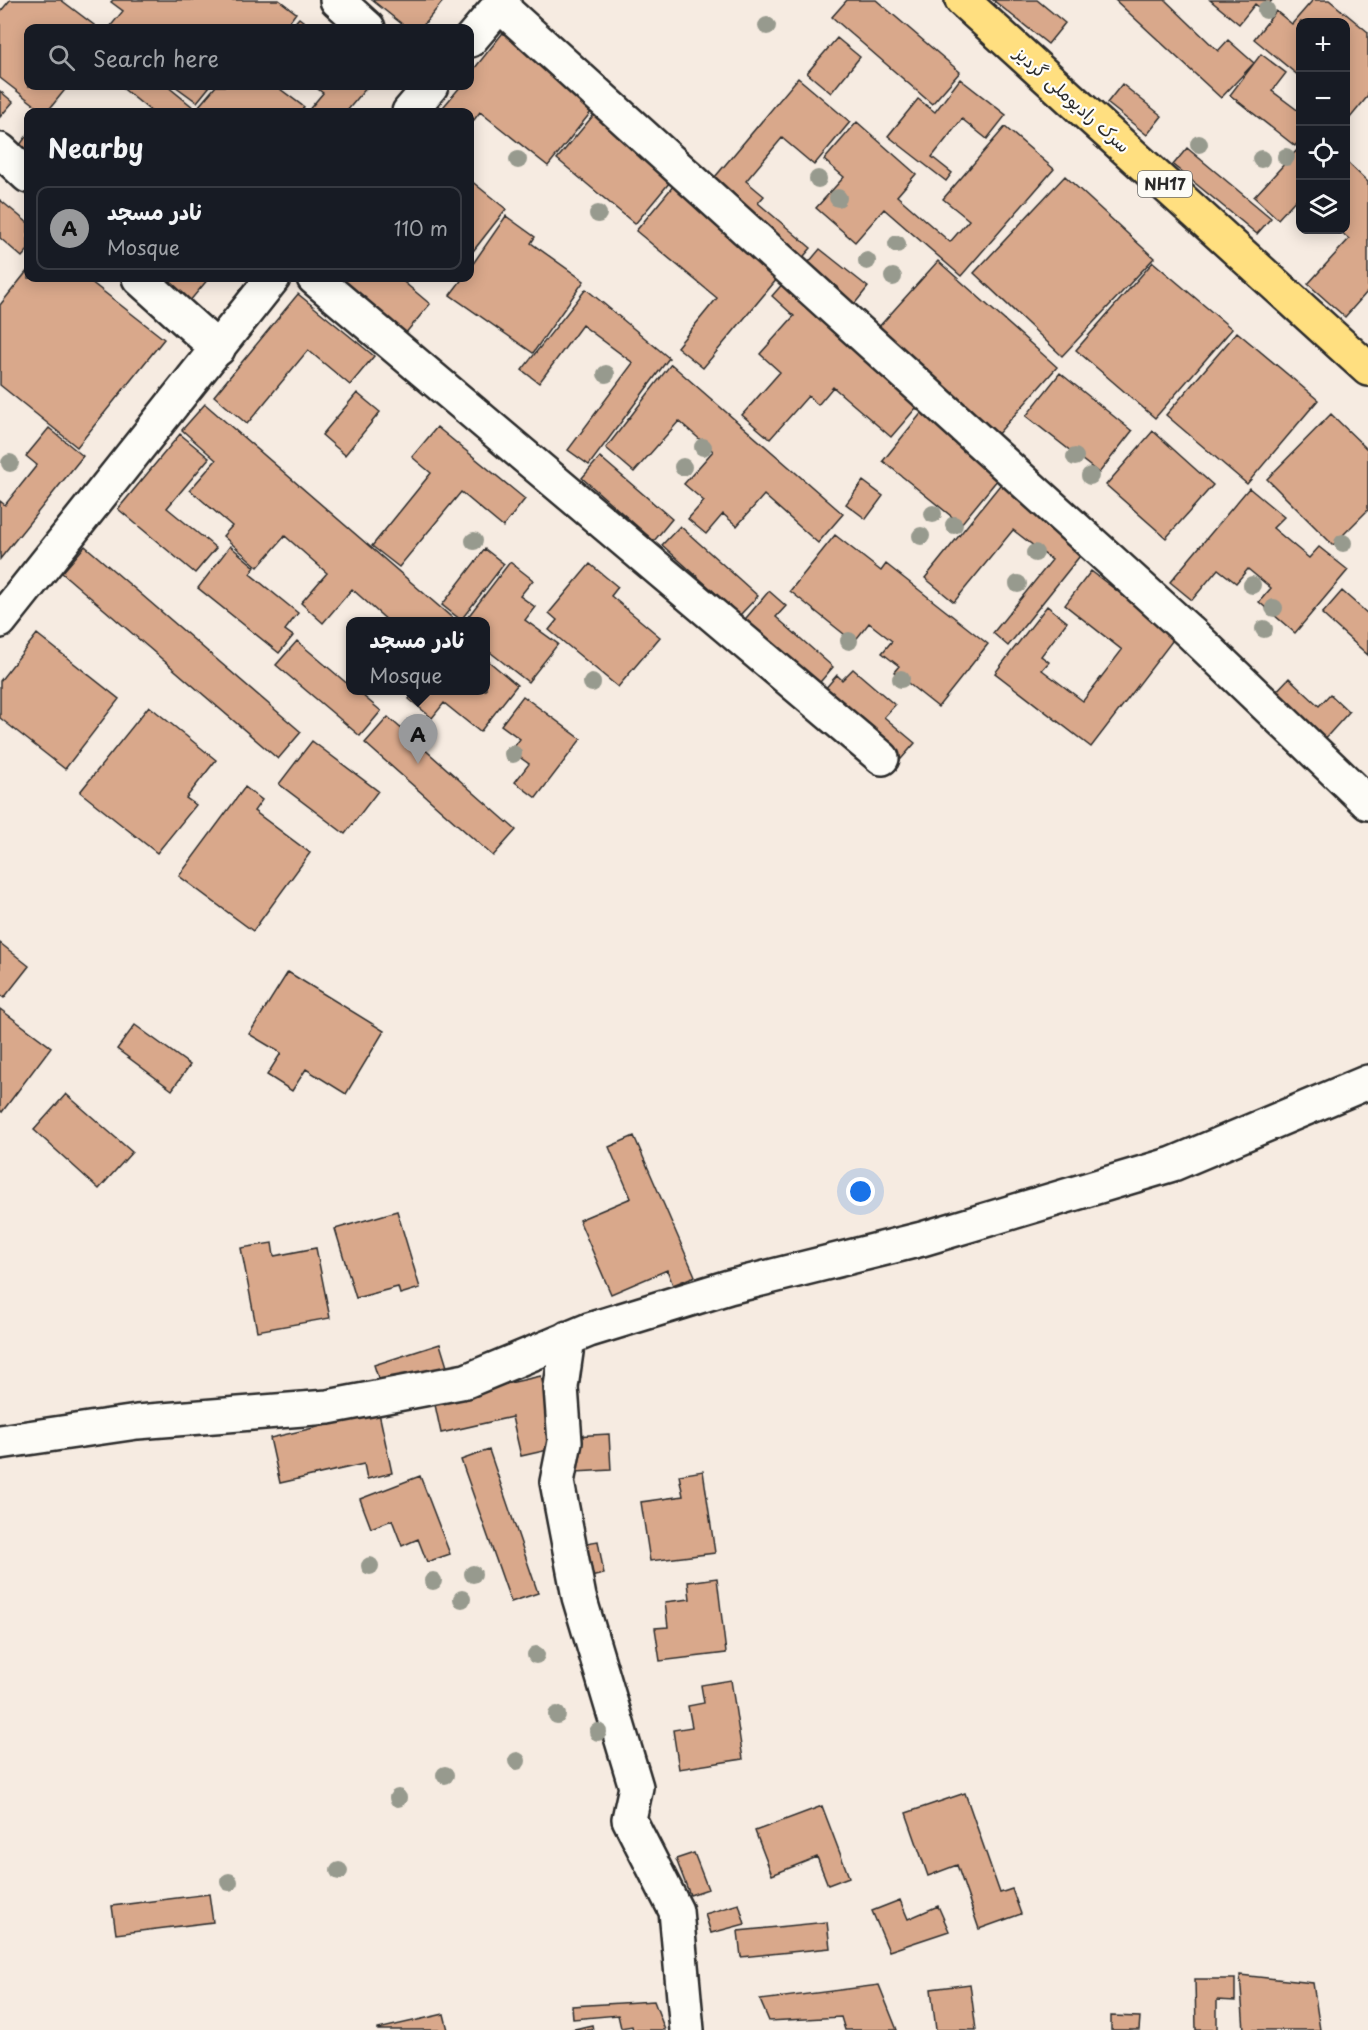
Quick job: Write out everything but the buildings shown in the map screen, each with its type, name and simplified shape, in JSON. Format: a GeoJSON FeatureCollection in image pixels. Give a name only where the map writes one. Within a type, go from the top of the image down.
{"type":"FeatureCollection","features":[{"type":"Feature","properties":{"kind":"highway","name":"سرک رادیوملی گردیز"},"geometry":{"type":"LineString","coordinates":[[962,0],[1368,369]]}},
{"type":"Feature","properties":{"kind":"street"},"geometry":{"type":"LineString","coordinates":[[337,0],[364,24]]}},
{"type":"Feature","properties":{"kind":"street"},"geometry":{"type":"LineString","coordinates":[[474,35],[501,3],[1193,635],[1368,803]]}},
{"type":"Feature","properties":{"kind":"street"},"geometry":{"type":"LineString","coordinates":[[412,108],[428,90]]}},
{"type":"Feature","properties":{"kind":"street"},"geometry":{"type":"LineString","coordinates":[[0,150],[24,172]]}},
{"type":"Feature","properties":{"kind":"street"},"geometry":{"type":"LineString","coordinates":[[143,282],[218,349]]}},
{"type":"Feature","properties":{"kind":"street"},"geometry":{"type":"LineString","coordinates":[[4,606],[218,349],[270,282]]}},
{"type":"Feature","properties":{"kind":"street"},"geometry":{"type":"LineString","coordinates":[[319,282],[882,758]]}},
{"type":"Feature","properties":{"kind":"street"},"geometry":{"type":"LineString","coordinates":[[0,1442],[137,1422],[339,1405],[466,1381],[589,1330],[729,1287],[922,1239],[1173,1164],[1368,1082]]}},
{"type":"Feature","properties":{"kind":"street"},"geometry":{"type":"LineString","coordinates":[[568,1338],[561,1387],[565,1442],[557,1482],[579,1598],[636,1787],[629,1819],[676,1911],[687,2030]]}},
{"type":"Feature","properties":{"kind":"place","name":"نادر مسجد"},"geometry":{"type":"Point","coordinates":[418,764]}}]}
